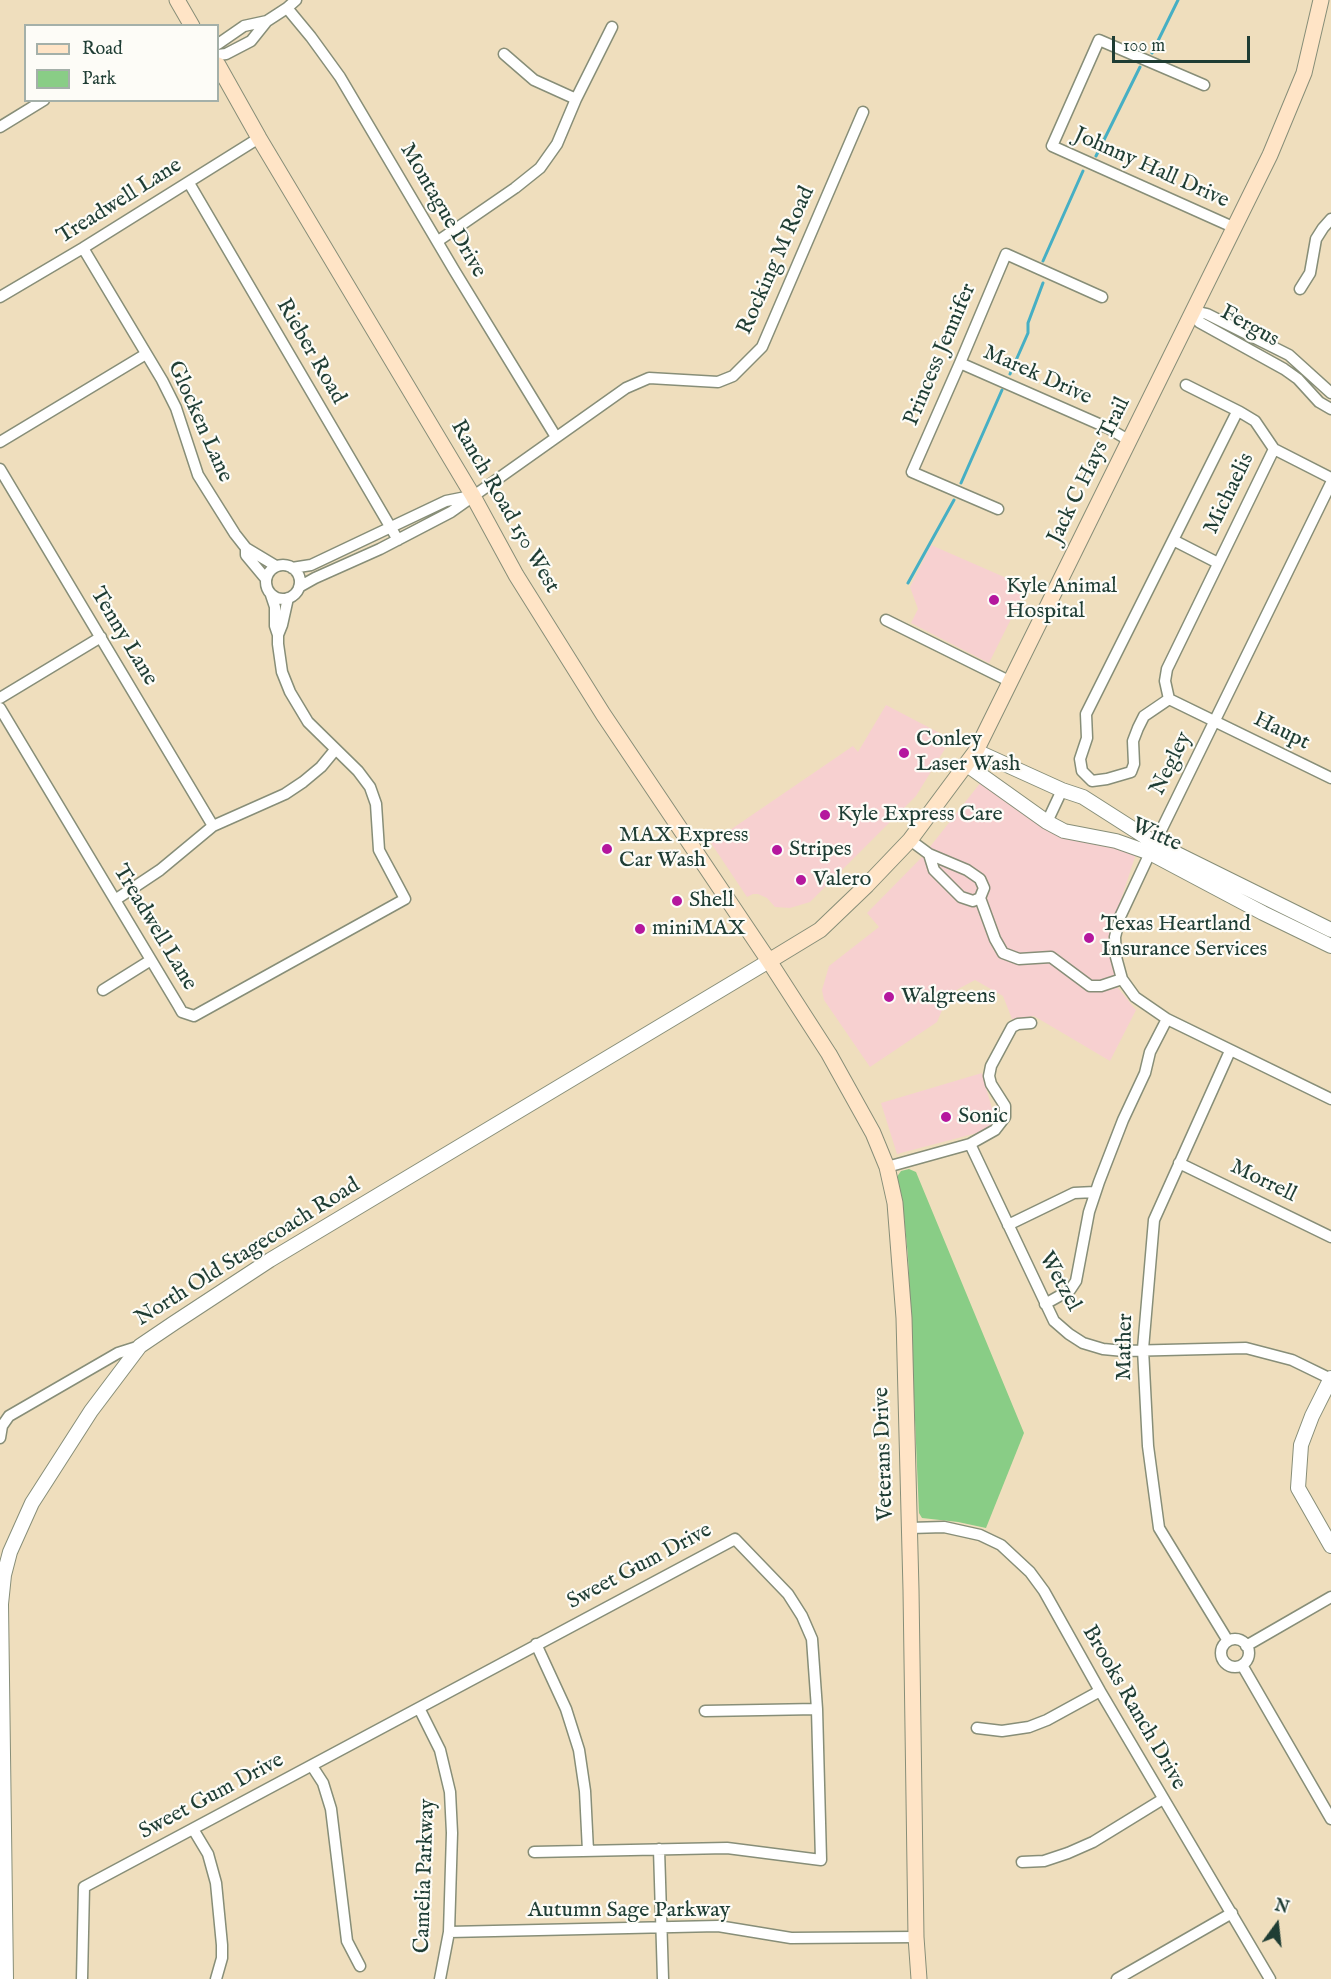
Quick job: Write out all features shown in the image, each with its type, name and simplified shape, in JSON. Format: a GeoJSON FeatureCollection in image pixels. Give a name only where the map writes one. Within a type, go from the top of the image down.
{"type":"FeatureCollection","features":[{"type":"Feature","properties":{"kind":"main road"},"geometry":{"type":"LineString","coordinates":[[177,0],[191,24]]}},
{"type":"Feature","properties":{"kind":"main road","name":"Jack C Hays Trail"},"geometry":{"type":"LineString","coordinates":[[769,961],[820,930],[910,840],[976,751],[1270,156],[1304,73],[1321,0]]}},
{"type":"Feature","properties":{"kind":"main road","name":"Ranch Road 150 West"},"geometry":{"type":"LineString","coordinates":[[219,67],[259,138],[473,496],[516,575],[603,714],[769,961]]}},
{"type":"Feature","properties":{"kind":"main road","name":"Veterans Drive"},"geometry":{"type":"LineString","coordinates":[[769,961],[829,1054],[873,1133],[887,1167],[895,1203],[904,1318],[910,1528],[916,1937],[919,1979]]}},
{"type":"Feature","properties":{"kind":"street"},"geometry":{"type":"LineString","coordinates":[[219,43],[244,26],[267,21],[287,9],[296,0]]}},
{"type":"Feature","properties":{"kind":"street","name":"Montague Drive"},"geometry":{"type":"LineString","coordinates":[[287,9],[340,77],[464,288],[556,437]]}},
{"type":"Feature","properties":{"kind":"street"},"geometry":{"type":"LineString","coordinates":[[219,55],[226,54],[251,41],[267,21]]}},
{"type":"Feature","properties":{"kind":"street"},"geometry":{"type":"LineString","coordinates":[[438,241],[540,168],[557,144],[576,99],[612,27]]}},
{"type":"Feature","properties":{"kind":"street","name":"Johnny Hall Drive"},"geometry":{"type":"LineString","coordinates":[[1204,85],[1099,40],[1052,146],[1235,228]]}},
{"type":"Feature","properties":{"kind":"street"},"geometry":{"type":"LineString","coordinates":[[504,54],[534,80],[576,99]]}},
{"type":"Feature","properties":{"kind":"street"},"geometry":{"type":"LineString","coordinates":[[0,127],[41,102]]}},
{"type":"Feature","properties":{"kind":"street","name":"Rocking M Road"},"geometry":{"type":"LineString","coordinates":[[299,587],[451,512],[626,387],[649,378],[718,382],[733,376],[762,347],[863,111]]}},
{"type":"Feature","properties":{"kind":"street","name":"Treadwell Lane"},"geometry":{"type":"LineString","coordinates":[[0,297],[83,249],[259,138]]}},
{"type":"Feature","properties":{"kind":"street","name":"Rieber Road"},"geometry":{"type":"LineString","coordinates":[[189,183],[398,540]]}},
{"type":"Feature","properties":{"kind":"street"},"geometry":{"type":"LineString","coordinates":[[1300,289],[1310,273],[1316,239],[1331,219]]}},
{"type":"Feature","properties":{"kind":"street","name":"Glocken Lane"},"geometry":{"type":"LineString","coordinates":[[83,249],[176,408],[198,475],[246,548],[276,566]]}},
{"type":"Feature","properties":{"kind":"street","name":"Princess Jennifer"},"geometry":{"type":"LineString","coordinates":[[998,509],[912,472],[1005,254],[1102,297]]}},
{"type":"Feature","properties":{"kind":"street","name":"Fergus"},"geometry":{"type":"LineString","coordinates":[[1194,311],[1207,314],[1289,355],[1331,393]]}},
{"type":"Feature","properties":{"kind":"street","name":"Fergus"},"geometry":{"type":"LineString","coordinates":[[1194,311],[1198,322],[1284,369],[1298,379],[1318,402],[1331,409]]}},
{"type":"Feature","properties":{"kind":"street"},"geometry":{"type":"LineString","coordinates":[[0,442],[146,354]]}},
{"type":"Feature","properties":{"kind":"street","name":"Marek Drive"},"geometry":{"type":"LineString","coordinates":[[960,363],[1108,428],[1130,441]]}},
{"type":"Feature","properties":{"kind":"street"},"geometry":{"type":"LineString","coordinates":[[1186,385],[1240,412]]}},
{"type":"Feature","properties":{"kind":"street","name":"Michaelis"},"geometry":{"type":"LineString","coordinates":[[1092,781],[1082,771],[1080,759],[1087,738],[1086,714],[1237,412],[1240,412],[1255,421],[1274,449],[1167,669],[1165,681],[1169,699]]}},
{"type":"Feature","properties":{"kind":"street"},"geometry":{"type":"LineString","coordinates":[[1274,449],[1331,478]]}},
{"type":"Feature","properties":{"kind":"street","name":"Tenny Lane"},"geometry":{"type":"LineString","coordinates":[[0,469],[213,826]]}},
{"type":"Feature","properties":{"kind":"street","name":"Negley"},"geometry":{"type":"LineString","coordinates":[[1331,483],[1152,848],[1120,917],[1115,937],[1116,957],[1122,979],[1135,997],[1167,1019],[1331,1099]]}},
{"type":"Feature","properties":{"kind":"street"},"geometry":{"type":"LineString","coordinates":[[115,900],[160,870],[213,826],[285,794],[321,768],[336,750],[308,722],[290,692],[279,656],[278,635],[274,626],[275,607],[266,579],[271,569],[282,565],[292,568],[311,565],[446,501],[473,496]]}},
{"type":"Feature","properties":{"kind":"street"},"geometry":{"type":"LineString","coordinates":[[1173,540],[1218,563]]}},
{"type":"Feature","properties":{"kind":"street","name":"Glocken Lane"},"geometry":{"type":"LineString","coordinates":[[246,548],[246,555],[266,579]]}},
{"type":"Feature","properties":{"kind":"street"},"geometry":{"type":"LineString","coordinates":[[271,595],[282,599],[288,598],[299,587],[299,576],[292,568]]}},
{"type":"Feature","properties":{"kind":"street"},"geometry":{"type":"LineString","coordinates":[[278,635],[288,598]]}},
{"type":"Feature","properties":{"kind":"street"},"geometry":{"type":"LineString","coordinates":[[886,620],[1011,682]]}},
{"type":"Feature","properties":{"kind":"street"},"geometry":{"type":"LineString","coordinates":[[0,698],[101,637]]}},
{"type":"Feature","properties":{"kind":"street"},"geometry":{"type":"LineString","coordinates":[[1083,797],[1092,781],[1131,772],[1134,764],[1133,741],[1144,716],[1169,699]]}},
{"type":"Feature","properties":{"kind":"street","name":"Haupt"},"geometry":{"type":"LineString","coordinates":[[1169,699],[1331,778]]}},
{"type":"Feature","properties":{"kind":"street","name":"Treadwell Lane"},"geometry":{"type":"LineString","coordinates":[[0,708],[182,1012],[194,1016],[405,899],[379,850],[377,812],[370,787],[358,771],[336,750]]}},
{"type":"Feature","properties":{"kind":"street","name":"Witte"},"geometry":{"type":"LineString","coordinates":[[976,751],[1062,790],[1083,797],[1152,848],[1263,913],[1331,946]]}},
{"type":"Feature","properties":{"kind":"street","name":"Witte"},"geometry":{"type":"LineString","coordinates":[[967,765],[1047,822],[1064,831],[1152,848],[1331,930]]}},
{"type":"Feature","properties":{"kind":"street"},"geometry":{"type":"LineString","coordinates":[[1047,822],[1062,790]]}},
{"type":"Feature","properties":{"kind":"street"},"geometry":{"type":"LineString","coordinates":[[910,840],[929,854],[967,870],[980,879],[984,888],[980,898],[995,939],[1003,953],[1019,959],[1051,957],[1090,986],[1101,986],[1122,979]]}},
{"type":"Feature","properties":{"kind":"street"},"geometry":{"type":"LineString","coordinates":[[929,854],[934,870],[961,897],[973,901],[980,898]]}},
{"type":"Feature","properties":{"kind":"street"},"geometry":{"type":"LineString","coordinates":[[104,990],[151,960]]}},
{"type":"Feature","properties":{"kind":"street","name":"North Old Stagecoach Road"},"geometry":{"type":"LineString","coordinates":[[6,1979],[2,1585],[14,1542],[47,1476],[140,1346],[270,1260],[769,961]]}},
{"type":"Feature","properties":{"kind":"street"},"geometry":{"type":"LineString","coordinates":[[1045,1304],[1070,1290],[1076,1281],[1095,1192],[1123,1120],[1145,1073],[1150,1052],[1167,1019]]}},
{"type":"Feature","properties":{"kind":"street"},"geometry":{"type":"LineString","coordinates":[[887,1167],[970,1144],[995,1130],[1005,1117],[1005,1106],[991,1084],[989,1076],[991,1066],[1012,1027],[1031,1023]]}},
{"type":"Feature","properties":{"kind":"street","name":"Mather"},"geometry":{"type":"LineString","coordinates":[[1228,1641],[1159,1528],[1148,1446],[1143,1349],[1154,1220],[1230,1051]]}},
{"type":"Feature","properties":{"kind":"street","name":"Wetzel"},"geometry":{"type":"LineString","coordinates":[[970,1144],[1045,1304],[1054,1321],[1069,1334],[1083,1343],[1103,1350],[1246,1348],[1292,1360],[1331,1379]]}},
{"type":"Feature","properties":{"kind":"street","name":"Morrell"},"geometry":{"type":"LineString","coordinates":[[1179,1162],[1331,1237]]}},
{"type":"Feature","properties":{"kind":"street"},"geometry":{"type":"LineString","coordinates":[[1008,1225],[1074,1192],[1095,1192]]}},
{"type":"Feature","properties":{"kind":"street"},"geometry":{"type":"LineString","coordinates":[[0,1438],[2,1426],[9,1416],[118,1353],[140,1346]]}},
{"type":"Feature","properties":{"kind":"street"},"geometry":{"type":"LineString","coordinates":[[1331,1379],[1312,1416],[1301,1445],[1298,1488],[1331,1546]]}},
{"type":"Feature","properties":{"kind":"street","name":"Brooks Ranch Drive"},"geometry":{"type":"LineString","coordinates":[[910,1528],[944,1527],[980,1535],[1001,1545],[1030,1572],[1044,1591],[1100,1691],[1270,1979]]}},
{"type":"Feature","properties":{"kind":"street","name":"Sweet Gum Drive"},"geometry":{"type":"LineString","coordinates":[[82,1979],[84,1887],[735,1539],[788,1594],[802,1616],[812,1640],[818,1709],[820,1860],[726,1848],[534,1852]]}},
{"type":"Feature","properties":{"kind":"street"},"geometry":{"type":"LineString","coordinates":[[0,1556],[2,1585]]}},
{"type":"Feature","properties":{"kind":"street"},"geometry":{"type":"LineString","coordinates":[[1246,1646],[1331,1597]]}},
{"type":"Feature","properties":{"kind":"street"},"geometry":{"type":"LineString","coordinates":[[1236,1639],[1246,1646],[1249,1654],[1242,1665],[1234,1668],[1223,1661],[1222,1648],[1228,1641],[1236,1639]]}},
{"type":"Feature","properties":{"kind":"street"},"geometry":{"type":"LineString","coordinates":[[536,1644],[566,1709],[579,1750],[585,1791],[588,1851]]}},
{"type":"Feature","properties":{"kind":"street"},"geometry":{"type":"LineString","coordinates":[[1242,1665],[1331,1819]]}},
{"type":"Feature","properties":{"kind":"street"},"geometry":{"type":"LineString","coordinates":[[977,1728],[1002,1731],[1029,1727],[1047,1720],[1100,1691]]}},
{"type":"Feature","properties":{"kind":"street","name":"Camelia Parkway"},"geometry":{"type":"LineString","coordinates":[[419,1708],[440,1750],[450,1792],[452,1833],[449,1932],[440,1979]]}},
{"type":"Feature","properties":{"kind":"street"},"geometry":{"type":"LineString","coordinates":[[705,1711],[818,1709]]}},
{"type":"Feature","properties":{"kind":"street"},"geometry":{"type":"LineString","coordinates":[[312,1766],[323,1783],[332,1809],[347,1941],[360,1966]]}},
{"type":"Feature","properties":{"kind":"street"},"geometry":{"type":"LineString","coordinates":[[1022,1862],[1044,1861],[1093,1842],[1163,1799]]}},
{"type":"Feature","properties":{"kind":"street"},"geometry":{"type":"LineString","coordinates":[[193,1829],[208,1854],[216,1883],[222,1958],[216,1979]]}},
{"type":"Feature","properties":{"kind":"street"},"geometry":{"type":"LineString","coordinates":[[659,1849],[663,1979]]}},
{"type":"Feature","properties":{"kind":"street"},"geometry":{"type":"LineString","coordinates":[[1117,1979],[1232,1913]]}},
{"type":"Feature","properties":{"kind":"street","name":"Autumn Sage Parkway"},"geometry":{"type":"LineString","coordinates":[[449,1932],[718,1926],[791,1938],[916,1937]]}},
{"type":"Feature","properties":{"kind":"shaded area"},"geometry":{"type":"Polygon","coordinates":[[[931,545],[1027,587],[989,663],[911,623],[918,609],[910,587],[931,545]]]}},
{"type":"Feature","properties":{"kind":"shaded area"},"geometry":{"type":"Polygon","coordinates":[[[886,705],[951,739],[916,796],[810,902],[790,908],[775,907],[767,898],[758,894],[747,897],[711,843],[853,746],[858,752],[886,705]]]}},
{"type":"Feature","properties":{"kind":"shaded area"},"geometry":{"type":"Polygon","coordinates":[[[981,782],[1043,825],[1119,846],[1136,854],[1107,942],[1118,988],[1136,1010],[1110,1061],[1034,1016],[1012,1019],[1003,996],[975,980],[949,994],[937,1022],[870,1067],[824,1000],[822,990],[829,966],[879,927],[867,913],[922,857],[981,782]]]}},
{"type":"Feature","properties":{"kind":"shaded area"},"geometry":{"type":"Polygon","coordinates":[[[982,1073],[996,1123],[977,1133],[897,1154],[881,1103],[982,1073]]]}},
{"type":"Feature","properties":{"kind":"green space"},"geometry":{"type":"Polygon","coordinates":[[[909,1169],[916,1172],[1024,1433],[986,1528],[922,1518],[919,1513],[908,1256],[903,1207],[896,1178],[901,1171],[909,1169]]]}},
{"type":"Feature","properties":{"kind":"waterway"},"geometry":{"type":"LineString","coordinates":[[1152,53],[1178,0]]}},
{"type":"Feature","properties":{"kind":"waterway"},"geometry":{"type":"LineString","coordinates":[[1096,156],[1140,67]]}},
{"type":"Feature","properties":{"kind":"waterway"},"geometry":{"type":"LineString","coordinates":[[1043,261],[1083,171]]}},
{"type":"Feature","properties":{"kind":"waterway"},"geometry":{"type":"LineString","coordinates":[[1010,374],[1028,333],[1028,323],[1043,283]]}},
{"type":"Feature","properties":{"kind":"waterway"},"geometry":{"type":"LineString","coordinates":[[961,483],[1002,390]]}},
{"type":"Feature","properties":{"kind":"waterway"},"geometry":{"type":"LineString","coordinates":[[908,583],[954,500]]}},
{"type":"Feature","properties":{"kind":"place","name":"Kyle Animal Hospital"},"geometry":{"type":"Point","coordinates":[994,600]}},
{"type":"Feature","properties":{"kind":"place","name":"Conley Laser Wash"},"geometry":{"type":"Point","coordinates":[904,753]}},
{"type":"Feature","properties":{"kind":"place","name":"Kyle Express Care"},"geometry":{"type":"Point","coordinates":[825,815]}},
{"type":"Feature","properties":{"kind":"place","name":"MAX Express Car Wash"},"geometry":{"type":"Point","coordinates":[607,849]}},
{"type":"Feature","properties":{"kind":"place","name":"Stripes"},"geometry":{"type":"Point","coordinates":[777,850]}},
{"type":"Feature","properties":{"kind":"place","name":"Valero"},"geometry":{"type":"Point","coordinates":[801,880]}},
{"type":"Feature","properties":{"kind":"place","name":"Shell"},"geometry":{"type":"Point","coordinates":[677,901]}},
{"type":"Feature","properties":{"kind":"place","name":"miniMAX"},"geometry":{"type":"Point","coordinates":[640,929]}},
{"type":"Feature","properties":{"kind":"place","name":"Texas Heartland Insurance Services"},"geometry":{"type":"Point","coordinates":[1089,938]}},
{"type":"Feature","properties":{"kind":"place","name":"Walgreens"},"geometry":{"type":"Point","coordinates":[889,997]}},
{"type":"Feature","properties":{"kind":"place","name":"Sonic"},"geometry":{"type":"Point","coordinates":[946,1117]}}]}
